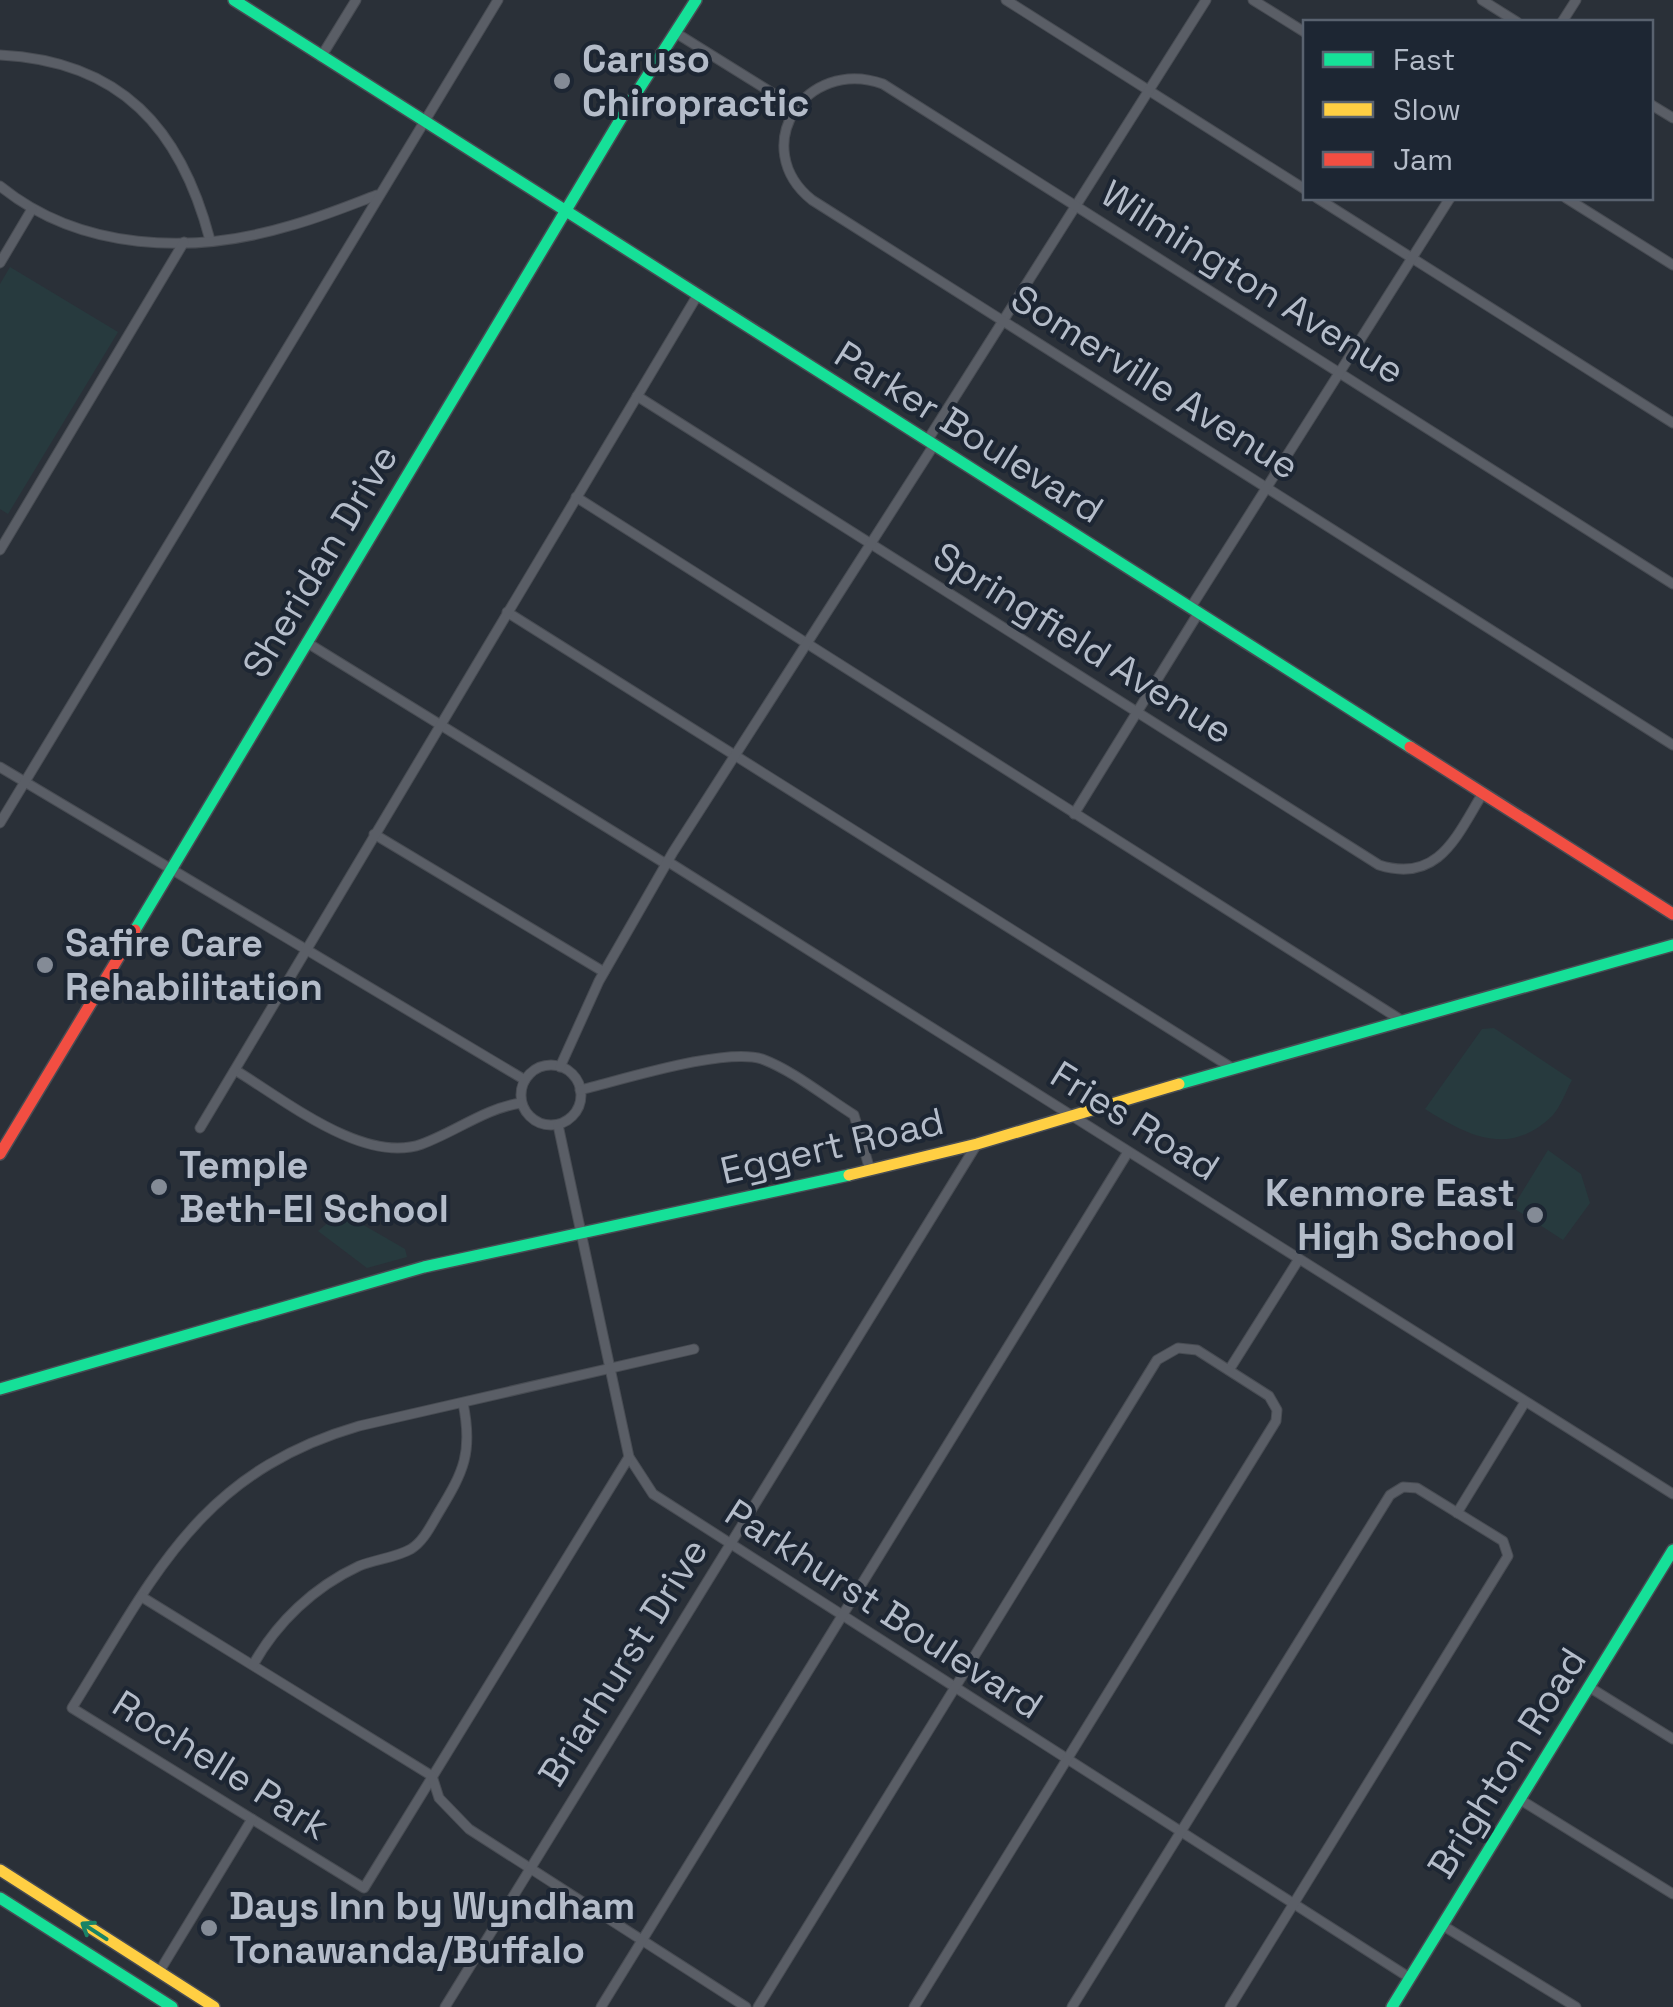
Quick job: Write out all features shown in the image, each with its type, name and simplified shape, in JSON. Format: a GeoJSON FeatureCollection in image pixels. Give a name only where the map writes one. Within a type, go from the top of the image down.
{"type":"FeatureCollection","features":[{"type":"Feature","properties":{"kind":"street","name":"Parker Boulevard"},"geometry":{"type":"LineString","coordinates":[[234,0],[1673,914]]}},
{"type":"Feature","properties":{"kind":"street"},"geometry":{"type":"LineString","coordinates":[[321,57],[356,0]]}},
{"type":"Feature","properties":{"kind":"street"},"geometry":{"type":"LineString","coordinates":[[0,823],[498,0]]}},
{"type":"Feature","properties":{"kind":"street","name":"Sheridan Drive"},"geometry":{"type":"LineString","coordinates":[[0,1154],[564,212],[696,0]]}},
{"type":"Feature","properties":{"kind":"street"},"geometry":{"type":"LineString","coordinates":[[1006,0],[1303,188]]}},
{"type":"Feature","properties":{"kind":"street"},"geometry":{"type":"LineString","coordinates":[[560,1066],[604,972],[667,862],[870,544],[1003,320],[1206,0]]}},
{"type":"Feature","properties":{"kind":"street"},"geometry":{"type":"LineString","coordinates":[[1253,0],[1303,31]]}},
{"type":"Feature","properties":{"kind":"street"},"geometry":{"type":"LineString","coordinates":[[1482,0],[1514,20]]}},
{"type":"Feature","properties":{"kind":"street"},"geometry":{"type":"LineString","coordinates":[[676,32],[795,107]]}},
{"type":"Feature","properties":{"kind":"street"},"geometry":{"type":"LineString","coordinates":[[0,55],[74,68],[131,102],[161,130],[181,159],[210,240]]}},
{"type":"Feature","properties":{"kind":"street","name":"Wilmington Avenue"},"geometry":{"type":"LineString","coordinates":[[795,107],[808,94],[833,80],[870,79],[883,84],[1673,584]]}},
{"type":"Feature","properties":{"kind":"street","name":"Somerville Avenue"},"geometry":{"type":"LineString","coordinates":[[795,107],[788,120],[785,146],[790,172],[802,192],[1673,745]]}},
{"type":"Feature","properties":{"kind":"street"},"geometry":{"type":"LineString","coordinates":[[0,186],[32,209],[95,236],[184,242],[289,226],[378,195]]}},
{"type":"Feature","properties":{"kind":"street"},"geometry":{"type":"LineString","coordinates":[[1320,200],[1673,423]]}},
{"type":"Feature","properties":{"kind":"street"},"geometry":{"type":"LineString","coordinates":[[1074,814],[1266,487],[1449,200]]}},
{"type":"Feature","properties":{"kind":"street"},"geometry":{"type":"LineString","coordinates":[[1569,200],[1673,265]]}},
{"type":"Feature","properties":{"kind":"street"},"geometry":{"type":"LineString","coordinates":[[0,264],[32,209]]}},
{"type":"Feature","properties":{"kind":"street"},"geometry":{"type":"LineString","coordinates":[[0,550],[184,242]]}},
{"type":"Feature","properties":{"kind":"street"},"geometry":{"type":"LineString","coordinates":[[200,1128],[698,296]]}},
{"type":"Feature","properties":{"kind":"street","name":"Springfield Avenue"},"geometry":{"type":"LineString","coordinates":[[636,396],[1379,865],[1412,869],[1443,854],[1483,793]]}},
{"type":"Feature","properties":{"kind":"street"},"geometry":{"type":"LineString","coordinates":[[576,498],[1401,1020]]}},
{"type":"Feature","properties":{"kind":"street"},"geometry":{"type":"LineString","coordinates":[[507,612],[1232,1068]]}},
{"type":"Feature","properties":{"kind":"street","name":"Fries Road"},"geometry":{"type":"LineString","coordinates":[[306,642],[667,862],[1673,1494]]}},
{"type":"Feature","properties":{"kind":"street"},"geometry":{"type":"LineString","coordinates":[[0,767],[525,1080]]}},
{"type":"Feature","properties":{"kind":"street"},"geometry":{"type":"LineString","coordinates":[[374,834],[604,972]]}},
{"type":"Feature","properties":{"kind":"street","name":"Eggert Road"},"geometry":{"type":"LineString","coordinates":[[0,1390],[424,1267],[978,1144],[1232,1068],[1673,945]]}},
{"type":"Feature","properties":{"kind":"street"},"geometry":{"type":"LineString","coordinates":[[580,1090],[725,1056],[752,1056],[776,1066],[854,1115],[870,1170]]}},
{"type":"Feature","properties":{"kind":"street"},"geometry":{"type":"LineString","coordinates":[[544,1066],[560,1066],[574,1076],[580,1103],[574,1114],[558,1124],[538,1122],[522,1102],[525,1080],[544,1066]]}},
{"type":"Feature","properties":{"kind":"street"},"geometry":{"type":"LineString","coordinates":[[235,1070],[353,1141],[379,1149],[420,1145],[522,1102]]}},
{"type":"Feature","properties":{"kind":"street","name":"Parkhurst Boulevard"},"geometry":{"type":"LineString","coordinates":[[558,1124],[629,1457],[653,1494],[1410,1978]]}},
{"type":"Feature","properties":{"kind":"street","name":"Briarhurst Drive"},"geometry":{"type":"LineString","coordinates":[[445,2007],[978,1144]]}},
{"type":"Feature","properties":{"kind":"street"},"geometry":{"type":"LineString","coordinates":[[602,2007],[1128,1152]]}},
{"type":"Feature","properties":{"kind":"street"},"geometry":{"type":"LineString","coordinates":[[1229,1370],[1299,1259]]}},
{"type":"Feature","properties":{"kind":"street","name":"Rochelle Park"},"geometry":{"type":"LineString","coordinates":[[432,1776],[364,1888],[72,1708],[188,1529],[254,1472],[330,1434],[694,1349]]}},
{"type":"Feature","properties":{"kind":"street"},"geometry":{"type":"LineString","coordinates":[[758,2007],[1157,1360],[1170,1350],[1197,1350],[1270,1396],[1278,1410],[1276,1422],[914,2007]]}},
{"type":"Feature","properties":{"kind":"street"},"geometry":{"type":"LineString","coordinates":[[1457,1513],[1524,1402]]}},
{"type":"Feature","properties":{"kind":"street"},"geometry":{"type":"LineString","coordinates":[[253,1666],[283,1622],[310,1596],[362,1565],[409,1550],[424,1537],[466,1464],[468,1435],[463,1403]]}},
{"type":"Feature","properties":{"kind":"street"},"geometry":{"type":"LineString","coordinates":[[432,1776],[629,1457]]}},
{"type":"Feature","properties":{"kind":"street"},"geometry":{"type":"LineString","coordinates":[[1072,2007],[1390,1495],[1403,1487],[1417,1488],[1503,1541],[1508,1556],[1230,2007]]}},
{"type":"Feature","properties":{"kind":"street","name":"Brighton Road"},"geometry":{"type":"LineString","coordinates":[[1392,2007],[1673,1550]]}},
{"type":"Feature","properties":{"kind":"street"},"geometry":{"type":"LineString","coordinates":[[142,1597],[432,1776],[439,1798],[457,1819],[746,2007]]}},
{"type":"Feature","properties":{"kind":"street"},"geometry":{"type":"LineString","coordinates":[[1589,1687],[1673,1739]]}},
{"type":"Feature","properties":{"kind":"street"},"geometry":{"type":"LineString","coordinates":[[1519,1800],[1673,1894]]}},
{"type":"Feature","properties":{"kind":"street"},"geometry":{"type":"LineString","coordinates":[[159,1972],[252,1819]]}},
{"type":"Feature","properties":{"kind":"street"},"geometry":{"type":"LineString","coordinates":[[0,1870],[214,2007]]}},
{"type":"Feature","properties":{"kind":"street"},"geometry":{"type":"LineString","coordinates":[[0,1898],[166,2005],[176,1983]]}},
{"type":"Feature","properties":{"kind":"street"},"geometry":{"type":"LineString","coordinates":[[1442,1925],[1576,2007]]}},
{"type":"Feature","properties":{"kind":"green space"},"geometry":{"type":"Polygon","coordinates":[[[10,267],[118,332],[8,514],[0,509],[0,284],[10,267]]]}},
{"type":"Feature","properties":{"kind":"green space"},"geometry":{"type":"Polygon","coordinates":[[[1494,1028],[1572,1080],[1553,1115],[1521,1136],[1505,1139],[1473,1134],[1425,1109],[1482,1029],[1494,1028]]]}},
{"type":"Feature","properties":{"kind":"green space"},"geometry":{"type":"Polygon","coordinates":[[[1548,1150],[1581,1174],[1590,1203],[1563,1240],[1515,1209],[1548,1150]]]}},
{"type":"Feature","properties":{"kind":"green space"},"geometry":{"type":"Polygon","coordinates":[[[341,1212],[405,1249],[407,1257],[367,1268],[318,1231],[341,1212]]]}},
{"type":"Feature","properties":{"kind":"traffic: fast"},"geometry":{"type":"LineString","coordinates":[[234,0],[1410,747]]}},
{"type":"Feature","properties":{"kind":"traffic: fast"},"geometry":{"type":"LineString","coordinates":[[135,930],[632,100],[696,0]]}},
{"type":"Feature","properties":{"kind":"traffic: fast"},"geometry":{"type":"LineString","coordinates":[[1179,1084],[1673,945]]}},
{"type":"Feature","properties":{"kind":"traffic: fast"},"geometry":{"type":"LineString","coordinates":[[0,1389],[424,1267],[849,1175]]}},
{"type":"Feature","properties":{"kind":"traffic: fast"},"geometry":{"type":"LineString","coordinates":[[1392,2007],[1673,1550]]}},
{"type":"Feature","properties":{"kind":"traffic: fast"},"geometry":{"type":"LineString","coordinates":[[0,1898],[172,2007]]}},
{"type":"Feature","properties":{"kind":"traffic: slow"},"geometry":{"type":"LineString","coordinates":[[849,1175],[977,1144],[1179,1084]]}},
{"type":"Feature","properties":{"kind":"traffic: slow"},"geometry":{"type":"LineString","coordinates":[[0,1870],[214,2007]]}},
{"type":"Feature","properties":{"kind":"traffic: jam"},"geometry":{"type":"LineString","coordinates":[[1410,747],[1673,914]]}},
{"type":"Feature","properties":{"kind":"traffic: jam"},"geometry":{"type":"LineString","coordinates":[[0,1154],[135,930]]}},
{"type":"Feature","properties":{"kind":"place","name":"Caruso Chiropractic"},"geometry":{"type":"Point","coordinates":[562,81]}},
{"type":"Feature","properties":{"kind":"place","name":"Safire Care Rehabilitation"},"geometry":{"type":"Point","coordinates":[45,965]}},
{"type":"Feature","properties":{"kind":"place","name":"Temple Beth-El School"},"geometry":{"type":"Point","coordinates":[159,1187]}},
{"type":"Feature","properties":{"kind":"place","name":"Kenmore East High School"},"geometry":{"type":"Point","coordinates":[1535,1215]}},
{"type":"Feature","properties":{"kind":"place","name":"Days Inn by Wyndham Tonawanda/Buffalo"},"geometry":{"type":"Point","coordinates":[209,1928]}}]}
